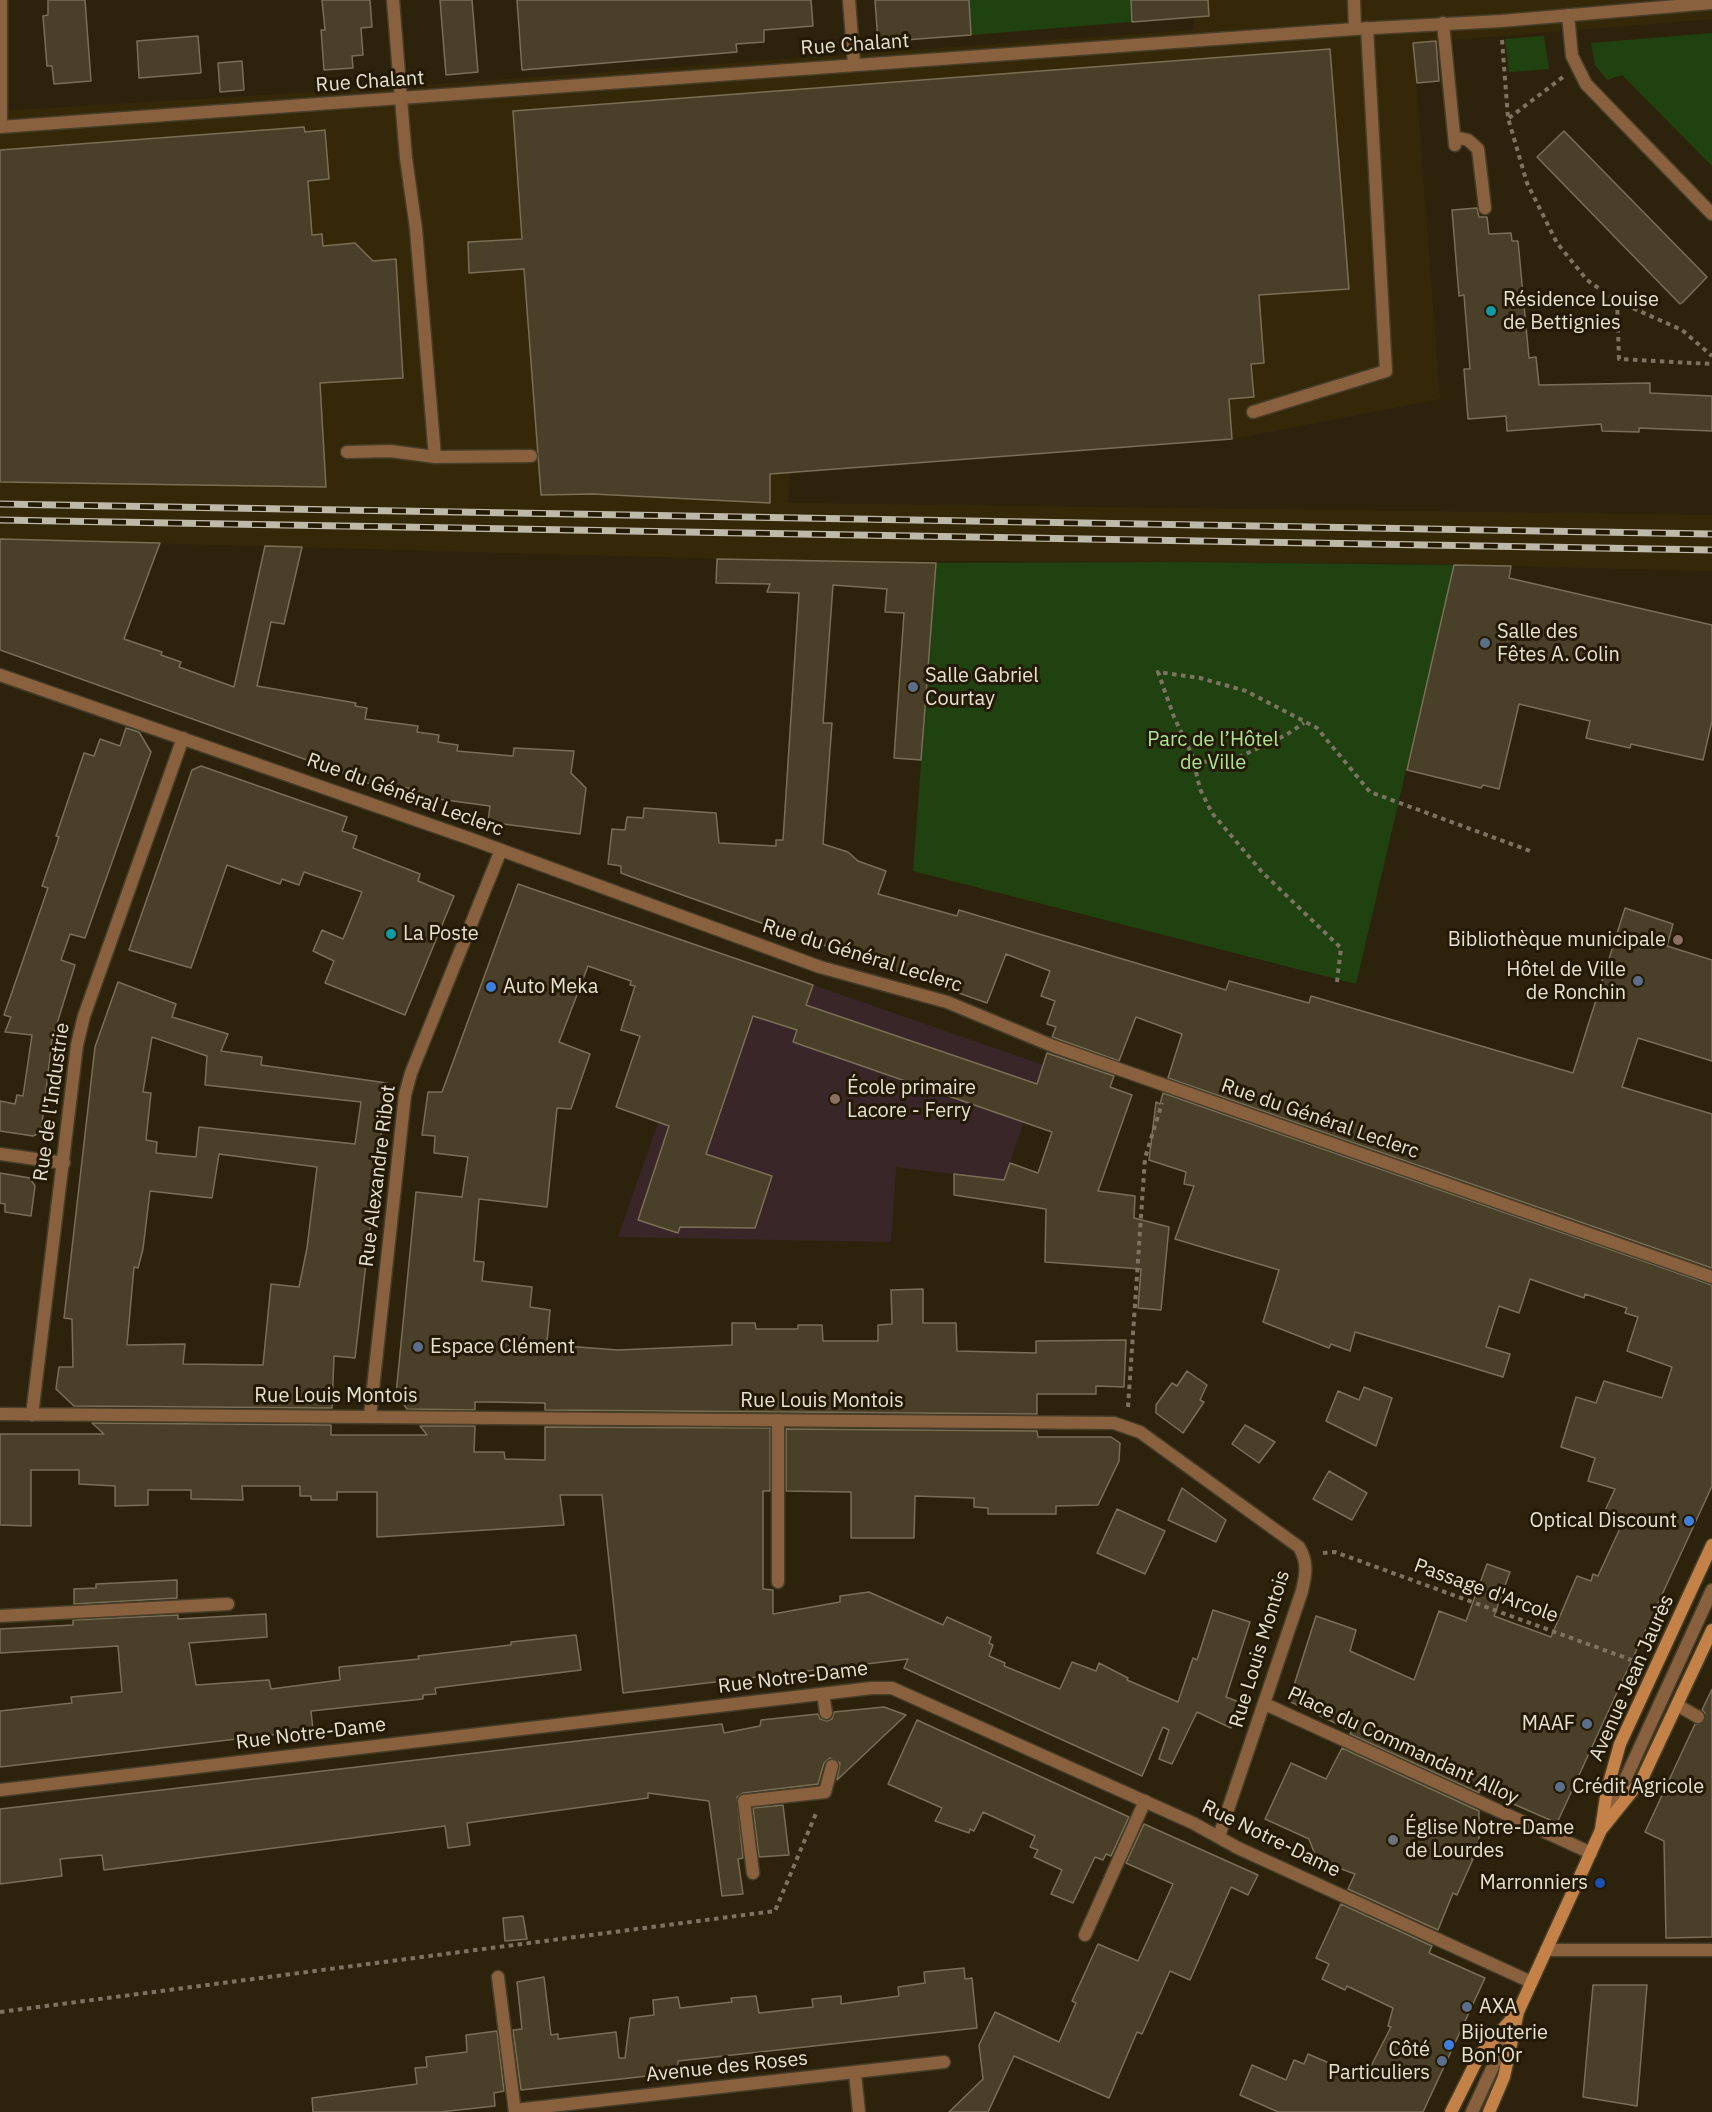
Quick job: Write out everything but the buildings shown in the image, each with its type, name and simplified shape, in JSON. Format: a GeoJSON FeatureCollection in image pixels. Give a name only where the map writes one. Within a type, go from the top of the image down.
{"type":"FeatureCollection","features":[{"type":"Feature","properties":{"kind":"main road","name":"Avenue Jean Jaurès"},"geometry":{"type":"LineString","coordinates":[[1489,2112],[1504,2077],[1518,2012],[1601,1830],[1613,1764],[1712,1545]]}},
{"type":"Feature","properties":{"kind":"main road","name":"Avenue Jean Jaurès"},"geometry":{"type":"LineString","coordinates":[[1601,1830],[1642,1779],[1712,1630]]}},
{"type":"Feature","properties":{"kind":"main road","name":"Avenue Jean Jaurès"},"geometry":{"type":"LineString","coordinates":[[1451,2112],[1479,2056],[1518,2012]]}},
{"type":"Feature","properties":{"kind":"street"},"geometry":{"type":"LineString","coordinates":[[0,127],[1,0]]}},
{"type":"Feature","properties":{"kind":"street"},"geometry":{"type":"LineString","coordinates":[[393,0],[406,158],[416,229],[435,457]]}},
{"type":"Feature","properties":{"kind":"street"},"geometry":{"type":"LineString","coordinates":[[849,0],[854,64]]}},
{"type":"Feature","properties":{"kind":"street"},"geometry":{"type":"LineString","coordinates":[[1253,412],[1386,371],[1361,28],[1354,0]]}},
{"type":"Feature","properties":{"kind":"street","name":"Rue Chalant"},"geometry":{"type":"LineString","coordinates":[[0,127],[1361,28],[1501,21],[1712,3]]}},
{"type":"Feature","properties":{"kind":"street"},"geometry":{"type":"LineString","coordinates":[[1568,15],[1569,38],[1576,66],[1597,97],[1712,214]]}},
{"type":"Feature","properties":{"kind":"street"},"geometry":{"type":"LineString","coordinates":[[1443,23],[1455,141],[1468,140],[1478,149],[1485,208]]}},
{"type":"Feature","properties":{"kind":"street"},"geometry":{"type":"LineString","coordinates":[[347,452],[390,451],[435,457],[531,456]]}},
{"type":"Feature","properties":{"kind":"street","name":"Rue du Général Leclerc"},"geometry":{"type":"LineString","coordinates":[[0,675],[501,850],[820,967],[957,1005],[1053,1046],[1712,1277]]}},
{"type":"Feature","properties":{"kind":"street","name":"Rue de l'Industrie"},"geometry":{"type":"LineString","coordinates":[[32,1415],[77,1045],[84,1016],[183,738]]}},
{"type":"Feature","properties":{"kind":"street","name":"Rue Alexandre Ribot"},"geometry":{"type":"LineString","coordinates":[[370,1416],[405,1095],[411,1073],[501,850]]}},
{"type":"Feature","properties":{"kind":"street"},"geometry":{"type":"LineString","coordinates":[[0,1154],[64,1164]]}},
{"type":"Feature","properties":{"kind":"street","name":"Rue Louis Montois"},"geometry":{"type":"LineString","coordinates":[[0,1414],[1114,1423],[1128,1426],[1140,1432],[1299,1547],[1304,1556],[1306,1573],[1302,1591],[1219,1836]]}},
{"type":"Feature","properties":{"kind":"street"},"geometry":{"type":"LineString","coordinates":[[778,1420],[778,1582]]}},
{"type":"Feature","properties":{"kind":"street"},"geometry":{"type":"LineString","coordinates":[[1601,1830],[1712,1590]]}},
{"type":"Feature","properties":{"kind":"street"},"geometry":{"type":"LineString","coordinates":[[0,1616],[228,1604]]}},
{"type":"Feature","properties":{"kind":"street","name":"Rue Notre-Dame"},"geometry":{"type":"LineString","coordinates":[[0,1790],[872,1688],[900,1690],[1145,1801],[1219,1836],[1238,1848],[1532,1982]]}},
{"type":"Feature","properties":{"kind":"street"},"geometry":{"type":"LineString","coordinates":[[823,1694],[826,1713]]}},
{"type":"Feature","properties":{"kind":"street","name":"Place du Commandant Alloy"},"geometry":{"type":"LineString","coordinates":[[1265,1704],[1591,1854]]}},
{"type":"Feature","properties":{"kind":"street"},"geometry":{"type":"LineString","coordinates":[[1677,1706],[1698,1717]]}},
{"type":"Feature","properties":{"kind":"street"},"geometry":{"type":"LineString","coordinates":[[753,1873],[744,1801],[825,1792],[832,1766]]}},
{"type":"Feature","properties":{"kind":"street"},"geometry":{"type":"LineString","coordinates":[[1085,1935],[1145,1801]]}},
{"type":"Feature","properties":{"kind":"street"},"geometry":{"type":"LineString","coordinates":[[1546,1950],[1712,1950]]}},
{"type":"Feature","properties":{"kind":"street"},"geometry":{"type":"LineString","coordinates":[[498,1977],[515,2111]]}},
{"type":"Feature","properties":{"kind":"street"},"geometry":{"type":"LineString","coordinates":[[1472,2112],[1518,2012]]}},
{"type":"Feature","properties":{"kind":"street","name":"Avenue des Roses"},"geometry":{"type":"LineString","coordinates":[[515,2111],[944,2062]]}},
{"type":"Feature","properties":{"kind":"street"},"geometry":{"type":"LineString","coordinates":[[855,2073],[859,2112]]}},
{"type":"Feature","properties":{"kind":"path"},"geometry":{"type":"LineString","coordinates":[[1501,21],[1508,118],[1527,183],[1557,243],[1587,280],[1617,301],[1682,330],[1712,356]]}},
{"type":"Feature","properties":{"kind":"path"},"geometry":{"type":"LineString","coordinates":[[1508,118],[1576,66]]}},
{"type":"Feature","properties":{"kind":"path"},"geometry":{"type":"LineString","coordinates":[[1617,301],[1619,359],[1712,364]]}},
{"type":"Feature","properties":{"kind":"path"},"geometry":{"type":"LineString","coordinates":[[1337,982],[1341,948],[1262,872],[1212,813],[1200,789],[1194,763],[1158,672],[1200,678],[1246,691],[1326,736],[1370,792],[1533,852]]}},
{"type":"Feature","properties":{"kind":"path"},"geometry":{"type":"LineString","coordinates":[[1194,763],[1237,758],[1286,735],[1304,723]]}},
{"type":"Feature","properties":{"kind":"path"},"geometry":{"type":"LineString","coordinates":[[1128,1426],[1128,1389],[1145,1158],[1167,1086]]}},
{"type":"Feature","properties":{"kind":"path","name":"Passage d'Arcole"},"geometry":{"type":"LineString","coordinates":[[1304,1556],[1335,1552],[1655,1668]]}},
{"type":"Feature","properties":{"kind":"path"},"geometry":{"type":"LineString","coordinates":[[0,2012],[775,1911],[825,1792]]}},
{"type":"Feature","properties":{"kind":"shaded area"},"geometry":{"type":"Polygon","coordinates":[[[1193,0],[1712,0],[1712,19],[1413,43],[1440,399],[1232,439],[790,473],[788,503],[1712,515],[1712,571],[1397,563],[770,560],[0,539],[0,111],[383,88],[1194,30],[1193,0]]]}},
{"type":"Feature","properties":{"kind":"shaded area","name":"École primaire Lacore - Ferry"},"geometry":{"type":"Polygon","coordinates":[[[718,952],[1043,1065],[1004,1180],[896,1167],[891,1242],[618,1237],[718,952]]]}},
{"type":"Feature","properties":{"kind":"green space"},"geometry":{"type":"Polygon","coordinates":[[[969,0],[1131,0],[1132,22],[971,35],[969,0]]]}},
{"type":"Feature","properties":{"kind":"green space"},"geometry":{"type":"Polygon","coordinates":[[[1712,33],[1712,166],[1622,75],[1607,80],[1595,65],[1591,43],[1712,33]]]}},
{"type":"Feature","properties":{"kind":"green space"},"geometry":{"type":"Polygon","coordinates":[[[1544,36],[1549,69],[1509,72],[1505,39],[1544,36]]]}},
{"type":"Feature","properties":{"kind":"green space","name":"Parc de l’Hôtel de Ville"},"geometry":{"type":"Polygon","coordinates":[[[1183,562],[1454,565],[1356,984],[913,871],[936,563],[1183,562]]]}},
{"type":"Feature","properties":{"kind":"tunnel"},"geometry":{"type":"LineString","coordinates":[[1698,1717],[1712,1724]]}},
{"type":"Feature","properties":{"kind":"railway"},"geometry":{"type":"LineString","coordinates":[[0,504],[1712,534]]}},
{"type":"Feature","properties":{"kind":"railway"},"geometry":{"type":"LineString","coordinates":[[0,520],[1712,550]]}},
{"type":"Feature","properties":{"kind":"place","name":"Résidence Louise de Bettignies"},"geometry":{"type":"Point","coordinates":[1491,311]}},
{"type":"Feature","properties":{"kind":"place","name":"Salle des Fêtes A. Colin"},"geometry":{"type":"Point","coordinates":[1485,643]}},
{"type":"Feature","properties":{"kind":"place","name":"Salle Gabriel Courtay"},"geometry":{"type":"Point","coordinates":[913,687]}},
{"type":"Feature","properties":{"kind":"place","name":"La Poste"},"geometry":{"type":"Point","coordinates":[391,934]}},
{"type":"Feature","properties":{"kind":"place","name":"Bibliothèque municipale"},"geometry":{"type":"Point","coordinates":[1678,940]}},
{"type":"Feature","properties":{"kind":"place","name":"Hôtel de Ville de Ronchin"},"geometry":{"type":"Point","coordinates":[1638,981]}},
{"type":"Feature","properties":{"kind":"place","name":"Auto Meka"},"geometry":{"type":"Point","coordinates":[491,987]}},
{"type":"Feature","properties":{"kind":"place","name":"École primaire Lacore - Ferry"},"geometry":{"type":"Point","coordinates":[835,1099]}},
{"type":"Feature","properties":{"kind":"place","name":"Espace Clément"},"geometry":{"type":"Point","coordinates":[418,1347]}},
{"type":"Feature","properties":{"kind":"place","name":"Optical Discount"},"geometry":{"type":"Point","coordinates":[1689,1521]}},
{"type":"Feature","properties":{"kind":"place","name":"MAAF"},"geometry":{"type":"Point","coordinates":[1587,1724]}},
{"type":"Feature","properties":{"kind":"place","name":"Crédit Agricole"},"geometry":{"type":"Point","coordinates":[1560,1787]}},
{"type":"Feature","properties":{"kind":"place","name":"Église Notre-Dame de Lourdes"},"geometry":{"type":"Point","coordinates":[1393,1840]}},
{"type":"Feature","properties":{"kind":"place","name":"Marronniers"},"geometry":{"type":"Point","coordinates":[1600,1883]}},
{"type":"Feature","properties":{"kind":"place","name":"AXA"},"geometry":{"type":"Point","coordinates":[1467,2007]}},
{"type":"Feature","properties":{"kind":"place","name":"Bijouterie Bon'Or"},"geometry":{"type":"Point","coordinates":[1449,2045]}},
{"type":"Feature","properties":{"kind":"place","name":"Côté Particuliers"},"geometry":{"type":"Point","coordinates":[1442,2061]}}]}
